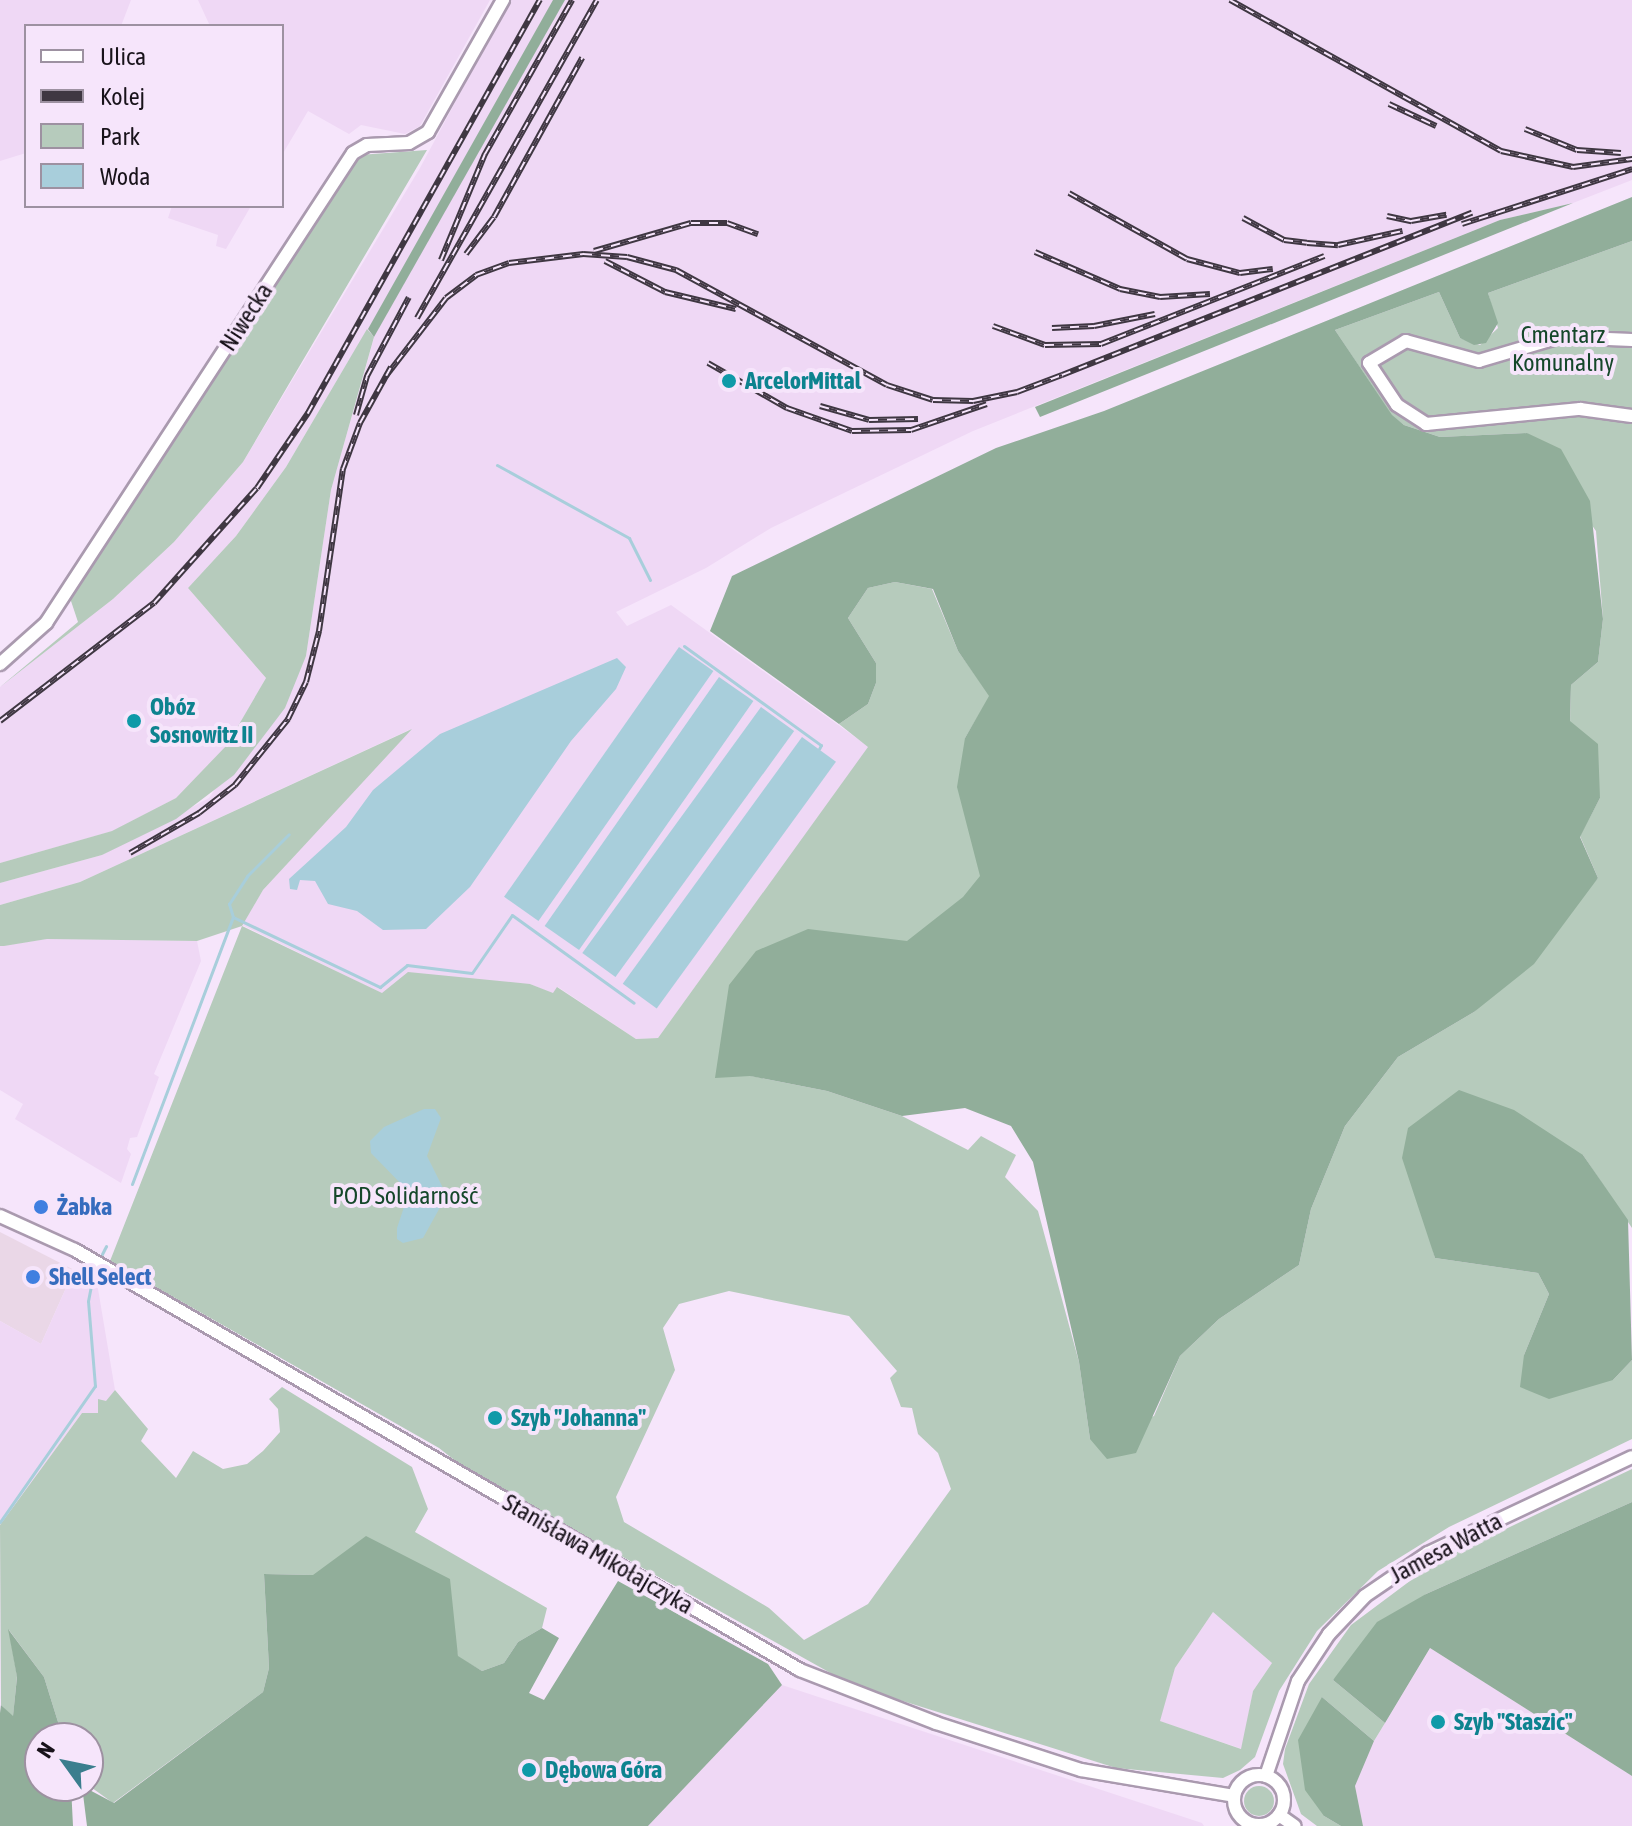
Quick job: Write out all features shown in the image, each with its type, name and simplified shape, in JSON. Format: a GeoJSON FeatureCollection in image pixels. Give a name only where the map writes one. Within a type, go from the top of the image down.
{"type":"FeatureCollection","features":[{"type":"Feature","properties":{"kind":"street","name":"Niwecka"},"geometry":{"type":"LineString","coordinates":[[0,664],[46,623],[353,153],[367,145],[409,143],[428,132],[503,0]]}},
{"type":"Feature","properties":{"kind":"street"},"geometry":{"type":"LineString","coordinates":[[1632,340],[1560,337],[1479,361],[1406,341],[1369,363],[1397,405],[1426,424],[1580,409],[1632,416]]}},
{"type":"Feature","properties":{"kind":"street","name":"Stanisława Mikołajczyka"},"geometry":{"type":"LineString","coordinates":[[0,1216],[75,1250],[800,1670],[908,1713],[1081,1770],[1234,1796]]}},
{"type":"Feature","properties":{"kind":"street","name":"Jamesa Watta"},"geometry":{"type":"LineString","coordinates":[[1266,1776],[1298,1681],[1329,1634],[1365,1596],[1428,1553],[1632,1457]]}},
{"type":"Feature","properties":{"kind":"street"},"geometry":{"type":"LineString","coordinates":[[1266,1776],[1284,1797],[1279,1815],[1259,1826],[1242,1823],[1234,1796],[1249,1777],[1266,1776]]}},
{"type":"Feature","properties":{"kind":"street"},"geometry":{"type":"LineString","coordinates":[[1279,1815],[1295,1826]]}},
{"type":"Feature","properties":{"kind":"shaded area"},"geometry":{"type":"Polygon","coordinates":[[[0,0],[131,0],[122,24],[24,24],[24,154],[0,161],[0,0]]]}},
{"type":"Feature","properties":{"kind":"shaded area"},"geometry":{"type":"Polygon","coordinates":[[[198,0],[490,0],[420,126],[405,134],[361,125],[349,134],[308,111],[284,152],[284,24],[209,24],[198,0]]]}},
{"type":"Feature","properties":{"kind":"shaded area","name":"ArcelorMittal"},"geometry":{"type":"Polygon","coordinates":[[[510,0],[1632,0],[1632,180],[1573,203],[1500,220],[973,431],[771,528],[706,568],[616,612],[627,626],[671,605],[869,747],[658,1038],[636,1039],[558,987],[554,994],[530,984],[383,994],[242,925],[263,890],[409,730],[80,882],[0,905],[0,883],[102,855],[209,798],[306,656],[331,490],[374,338],[349,360],[286,467],[236,536],[188,588],[266,678],[227,746],[176,798],[113,831],[0,863],[0,687],[113,599],[174,542],[243,462],[420,168],[510,0]]]}},
{"type":"Feature","properties":{"kind":"shaded area"},"geometry":{"type":"Polygon","coordinates":[[[171,208],[250,208],[226,249],[216,246],[218,235],[168,218],[171,208]]]}},
{"type":"Feature","properties":{"kind":"shaded area"},"geometry":{"type":"Polygon","coordinates":[[[47,939],[197,941],[201,961],[154,1074],[159,1077],[137,1137],[130,1138],[127,1149],[131,1154],[121,1183],[15,1119],[23,1104],[0,1090],[0,946],[47,939]]]}},
{"type":"Feature","properties":{"kind":"shaded area"},"geometry":{"type":"Polygon","coordinates":[[[0,1232],[74,1270],[41,1344],[0,1321],[0,1232]]]}},
{"type":"Feature","properties":{"kind":"shaded area"},"geometry":{"type":"Polygon","coordinates":[[[74,1270],[97,1283],[115,1390],[98,1413],[82,1413],[0,1525],[0,1321],[41,1344],[74,1270]]]}},
{"type":"Feature","properties":{"kind":"shaded area"},"geometry":{"type":"Polygon","coordinates":[[[1213,1612],[1272,1663],[1253,1691],[1242,1749],[1159,1721],[1175,1668],[1213,1612]]]}},
{"type":"Feature","properties":{"kind":"shaded area"},"geometry":{"type":"Polygon","coordinates":[[[1430,1648],[1632,1776],[1632,1826],[1363,1826],[1355,1786],[1367,1753],[1430,1648]]]}},
{"type":"Feature","properties":{"kind":"shaded area"},"geometry":{"type":"Polygon","coordinates":[[[782,1685],[1202,1823],[1204,1826],[648,1826],[782,1685]]]}},
{"type":"Feature","properties":{"kind":"green space"},"geometry":{"type":"Polygon","coordinates":[[[553,0],[565,0],[374,337],[368,329],[553,0]]]}},
{"type":"Feature","properties":{"kind":"green space"},"geometry":{"type":"Polygon","coordinates":[[[427,150],[243,462],[174,542],[113,599],[0,687],[78,622],[70,598],[359,155],[427,150]]]}},
{"type":"Feature","properties":{"kind":"green space"},"geometry":{"type":"Polygon","coordinates":[[[1632,197],[1632,241],[1488,293],[1498,323],[1486,343],[1474,345],[1460,338],[1439,292],[1335,330],[1392,415],[1404,425],[1440,437],[1527,433],[1561,449],[1590,501],[1603,619],[1598,662],[1571,685],[1570,721],[1598,744],[1600,798],[1580,837],[1598,878],[1534,964],[1474,1012],[1398,1057],[1345,1126],[1311,1209],[1299,1265],[1219,1319],[1180,1356],[1136,1453],[1107,1459],[1090,1439],[1079,1362],[1033,1162],[1011,1126],[965,1108],[902,1116],[827,1091],[750,1076],[715,1078],[729,985],[756,951],[808,929],[907,941],[963,897],[980,876],[957,787],[965,738],[989,696],[958,651],[933,589],[895,582],[868,588],[848,618],[876,663],[876,683],[868,704],[839,724],[710,631],[732,576],[996,448],[1104,411],[1632,197]]]}},
{"type":"Feature","properties":{"kind":"green space"},"geometry":{"type":"Polygon","coordinates":[[[1573,203],[1040,417],[1035,407],[1500,220],[1573,203]]]}},
{"type":"Feature","properties":{"kind":"green space"},"geometry":{"type":"Polygon","coordinates":[[[1632,241],[1632,1228],[1583,1155],[1426,1224],[1435,1258],[1538,1273],[1549,1294],[1524,1355],[1613,1380],[1632,1360],[1632,1439],[1449,1527],[1378,1571],[1317,1631],[1279,1691],[1255,1757],[1240,1770],[1223,1778],[1116,1768],[852,1685],[467,1470],[439,1448],[110,1261],[242,926],[382,993],[408,972],[530,984],[553,993],[557,987],[636,1039],[658,1038],[868,747],[839,724],[868,704],[876,683],[876,663],[848,618],[868,588],[895,582],[932,589],[958,651],[990,696],[965,738],[997,893],[751,1076],[827,1091],[902,1116],[968,1150],[981,1136],[1016,1155],[1005,1177],[1038,1211],[1079,1362],[1090,1439],[1154,1416],[1180,1356],[1219,1319],[1299,1265],[1311,1209],[1345,1126],[1398,1057],[1474,1012],[1598,878],[1580,836],[1600,798],[1570,722],[1571,685],[1598,662],[1603,619],[1596,531],[1527,433],[1440,437],[1404,425],[1392,416],[1335,330],[1439,292],[1460,338],[1480,345],[1498,328],[1488,293],[1632,241]],[[729,1291],[679,1304],[663,1328],[675,1370],[616,1497],[624,1522],[769,1608],[804,1640],[868,1604],[951,1489],[938,1453],[918,1434],[912,1408],[901,1407],[890,1378],[897,1371],[849,1316],[729,1291]],[[1213,1612],[1175,1668],[1160,1721],[1241,1749],[1253,1691],[1272,1663],[1213,1612]]]}},
{"type":"Feature","properties":{"kind":"green space"},"geometry":{"type":"Polygon","coordinates":[[[367,329],[374,337],[331,490],[306,656],[285,708],[234,775],[176,819],[102,855],[0,883],[0,863],[112,831],[176,798],[227,745],[266,678],[188,588],[236,536],[286,467],[367,329]]]}},
{"type":"Feature","properties":{"kind":"green space"},"geometry":{"type":"Polygon","coordinates":[[[412,729],[263,890],[242,926],[197,941],[47,939],[0,946],[0,905],[80,882],[412,729]]]}},
{"type":"Feature","properties":{"kind":"green space"},"geometry":{"type":"Polygon","coordinates":[[[1459,1090],[1514,1110],[1583,1155],[1628,1220],[1632,1360],[1613,1380],[1549,1399],[1520,1387],[1524,1355],[1549,1294],[1538,1273],[1435,1258],[1402,1158],[1408,1128],[1459,1090]]]}},
{"type":"Feature","properties":{"kind":"green space"},"geometry":{"type":"Polygon","coordinates":[[[282,1387],[412,1467],[428,1509],[415,1532],[547,1608],[542,1628],[518,1642],[504,1663],[482,1671],[458,1657],[453,1630],[313,1575],[264,1574],[269,1668],[263,1692],[113,1803],[104,1797],[104,1722],[58,1722],[44,1677],[9,1630],[17,1676],[13,1717],[1,1705],[0,1525],[82,1413],[98,1413],[98,1399],[106,1401],[115,1390],[148,1429],[141,1441],[176,1478],[193,1451],[223,1469],[247,1464],[263,1451],[280,1432],[278,1409],[269,1399],[282,1387]]]}},
{"type":"Feature","properties":{"kind":"green space"},"geometry":{"type":"Polygon","coordinates":[[[1632,1469],[1632,1502],[1426,1594],[1333,1680],[1385,1723],[1374,1741],[1322,1697],[1324,1816],[1341,1826],[1317,1826],[1301,1814],[1283,1764],[1285,1749],[1309,1684],[1351,1625],[1434,1563],[1632,1469]]]}},
{"type":"Feature","properties":{"kind":"green space"},"geometry":{"type":"Polygon","coordinates":[[[1632,1502],[1632,1776],[1430,1648],[1385,1723],[1333,1680],[1377,1622],[1426,1594],[1632,1502]]]}},
{"type":"Feature","properties":{"kind":"green space"},"geometry":{"type":"Polygon","coordinates":[[[366,1536],[450,1579],[458,1656],[482,1671],[504,1663],[518,1642],[542,1628],[559,1638],[529,1693],[544,1700],[618,1581],[768,1664],[782,1685],[648,1826],[87,1826],[84,1802],[104,1802],[104,1798],[114,1803],[263,1692],[269,1668],[264,1574],[313,1575],[366,1536]]]}},
{"type":"Feature","properties":{"kind":"green space"},"geometry":{"type":"Polygon","coordinates":[[[8,1629],[44,1677],[58,1722],[24,1722],[24,1802],[72,1802],[73,1826],[0,1826],[0,1713],[1,1705],[13,1716],[17,1677],[8,1629]]]}},
{"type":"Feature","properties":{"kind":"green space"},"geometry":{"type":"Polygon","coordinates":[[[1322,1697],[1374,1741],[1355,1786],[1363,1826],[1341,1826],[1324,1816],[1305,1790],[1298,1740],[1322,1697]]]}},
{"type":"Feature","properties":{"kind":"green space"},"geometry":{"type":"Polygon","coordinates":[[[1259,1786],[1270,1790],[1274,1801],[1270,1812],[1259,1816],[1248,1812],[1244,1801],[1248,1790],[1259,1786]]]}},
{"type":"Feature","properties":{"kind":"water"},"geometry":{"type":"Polygon","coordinates":[[[679,647],[713,671],[538,921],[504,897],[679,647]]]}},
{"type":"Feature","properties":{"kind":"water"},"geometry":{"type":"Polygon","coordinates":[[[617,658],[626,667],[616,689],[571,741],[470,887],[426,929],[383,930],[357,911],[328,904],[315,881],[300,880],[297,890],[290,889],[289,879],[346,827],[373,790],[440,734],[617,658]]]}},
{"type":"Feature","properties":{"kind":"water"},"geometry":{"type":"Polygon","coordinates":[[[719,677],[753,701],[579,950],[545,926],[719,677]]]}},
{"type":"Feature","properties":{"kind":"water"},"geometry":{"type":"Polygon","coordinates":[[[761,707],[794,731],[615,977],[582,953],[761,707]]]}},
{"type":"Feature","properties":{"kind":"water"},"geometry":{"type":"Polygon","coordinates":[[[802,737],[836,762],[657,1008],[623,984],[802,737]]]}},
{"type":"Feature","properties":{"kind":"water"},"geometry":{"type":"Polygon","coordinates":[[[424,1109],[435,1109],[441,1118],[427,1156],[445,1192],[443,1202],[423,1238],[403,1243],[397,1239],[397,1228],[409,1192],[371,1153],[370,1141],[384,1127],[424,1109]]]}},
{"type":"Feature","properties":{"kind":"waterway"},"geometry":{"type":"LineString","coordinates":[[497,465],[629,538],[650,580]]}},
{"type":"Feature","properties":{"kind":"waterway"},"geometry":{"type":"LineString","coordinates":[[684,646],[821,745],[819,749]]}},
{"type":"Feature","properties":{"kind":"waterway"},"geometry":{"type":"LineString","coordinates":[[132,1184],[233,917],[229,904],[247,876],[289,834]]}},
{"type":"Feature","properties":{"kind":"waterway"},"geometry":{"type":"LineString","coordinates":[[233,917],[380,987],[407,965],[472,973],[512,915],[634,1003]]}},
{"type":"Feature","properties":{"kind":"waterway"},"geometry":{"type":"LineString","coordinates":[[102,1254],[106,1246]]}},
{"type":"Feature","properties":{"kind":"waterway"},"geometry":{"type":"LineString","coordinates":[[0,1522],[95,1386],[88,1301],[93,1276]]}},
{"type":"Feature","properties":{"kind":"railway"},"geometry":{"type":"LineString","coordinates":[[0,721],[154,603],[257,488],[308,413],[540,0]]}},
{"type":"Feature","properties":{"kind":"railway"},"geometry":{"type":"LineString","coordinates":[[441,260],[485,154],[572,0]]}},
{"type":"Feature","properties":{"kind":"railway"},"geometry":{"type":"LineString","coordinates":[[417,318],[597,0]]}},
{"type":"Feature","properties":{"kind":"railway"},"geometry":{"type":"LineString","coordinates":[[1230,0],[1501,151],[1573,167],[1632,159]]}},
{"type":"Feature","properties":{"kind":"railway"},"geometry":{"type":"LineString","coordinates":[[466,254],[494,217],[582,58]]}},
{"type":"Feature","properties":{"kind":"railway"},"geometry":{"type":"LineString","coordinates":[[1389,104],[1436,126]]}},
{"type":"Feature","properties":{"kind":"railway"},"geometry":{"type":"LineString","coordinates":[[1525,129],[1577,150],[1621,153]]}},
{"type":"Feature","properties":{"kind":"railway"},"geometry":{"type":"LineString","coordinates":[[1462,224],[1632,169]]}},
{"type":"Feature","properties":{"kind":"railway"},"geometry":{"type":"LineString","coordinates":[[1069,193],[1187,259],[1240,273],[1273,269]]}},
{"type":"Feature","properties":{"kind":"railway"},"geometry":{"type":"LineString","coordinates":[[386,376],[446,298],[476,275],[509,263],[583,254],[627,257],[676,270],[887,385],[933,400],[973,401],[1017,392],[1472,213]]}},
{"type":"Feature","properties":{"kind":"railway"},"geometry":{"type":"LineString","coordinates":[[1387,216],[1411,221],[1446,215]]}},
{"type":"Feature","properties":{"kind":"railway"},"geometry":{"type":"LineString","coordinates":[[1243,218],[1284,240],[1307,243],[1338,245],[1402,231]]}},
{"type":"Feature","properties":{"kind":"railway"},"geometry":{"type":"LineString","coordinates":[[594,251],[691,223],[727,223],[758,234]]}},
{"type":"Feature","properties":{"kind":"railway"},"geometry":{"type":"LineString","coordinates":[[1035,252],[1120,289],[1160,297],[1210,294]]}},
{"type":"Feature","properties":{"kind":"railway"},"geometry":{"type":"LineString","coordinates":[[993,326],[1045,345],[1101,344],[1324,256]]}},
{"type":"Feature","properties":{"kind":"railway"},"geometry":{"type":"LineString","coordinates":[[605,261],[665,292],[736,309]]}},
{"type":"Feature","properties":{"kind":"railway"},"geometry":{"type":"LineString","coordinates":[[356,415],[367,376],[409,297]]}},
{"type":"Feature","properties":{"kind":"railway"},"geometry":{"type":"LineString","coordinates":[[1052,328],[1094,326],[1155,314]]}},
{"type":"Feature","properties":{"kind":"railway"},"geometry":{"type":"LineString","coordinates":[[708,363],[787,408],[852,431],[911,430],[987,404]]}},
{"type":"Feature","properties":{"kind":"railway"},"geometry":{"type":"LineString","coordinates":[[130,853],[199,813],[235,785],[288,719],[306,682],[319,631],[343,469],[360,423],[391,367]]}},
{"type":"Feature","properties":{"kind":"railway"},"geometry":{"type":"LineString","coordinates":[[820,406],[869,420],[918,419]]}},
{"type":"Feature","properties":{"kind":"place","name":"ArcelorMittal"},"geometry":{"type":"Point","coordinates":[729,381]}},
{"type":"Feature","properties":{"kind":"place","name":"Obóz Sosnowitz II"},"geometry":{"type":"Point","coordinates":[134,721]}},
{"type":"Feature","properties":{"kind":"place","name":"Żabka"},"geometry":{"type":"Point","coordinates":[41,1207]}},
{"type":"Feature","properties":{"kind":"place","name":"Shell Select"},"geometry":{"type":"Point","coordinates":[33,1277]}},
{"type":"Feature","properties":{"kind":"place","name":"Szyb \"Johanna\""},"geometry":{"type":"Point","coordinates":[495,1418]}},
{"type":"Feature","properties":{"kind":"place","name":"Szyb \"Staszic\""},"geometry":{"type":"Point","coordinates":[1438,1722]}},
{"type":"Feature","properties":{"kind":"place","name":"Dębowa Góra"},"geometry":{"type":"Point","coordinates":[529,1770]}},
{"type":"Feature","properties":{"kind":"park label","name":"Cmentarz Komunalny"},"geometry":{"type":"Point","coordinates":[1563,349]}},
{"type":"Feature","properties":{"kind":"park label","name":"POD Solidarność"},"geometry":{"type":"Point","coordinates":[405,1196]}}]}
